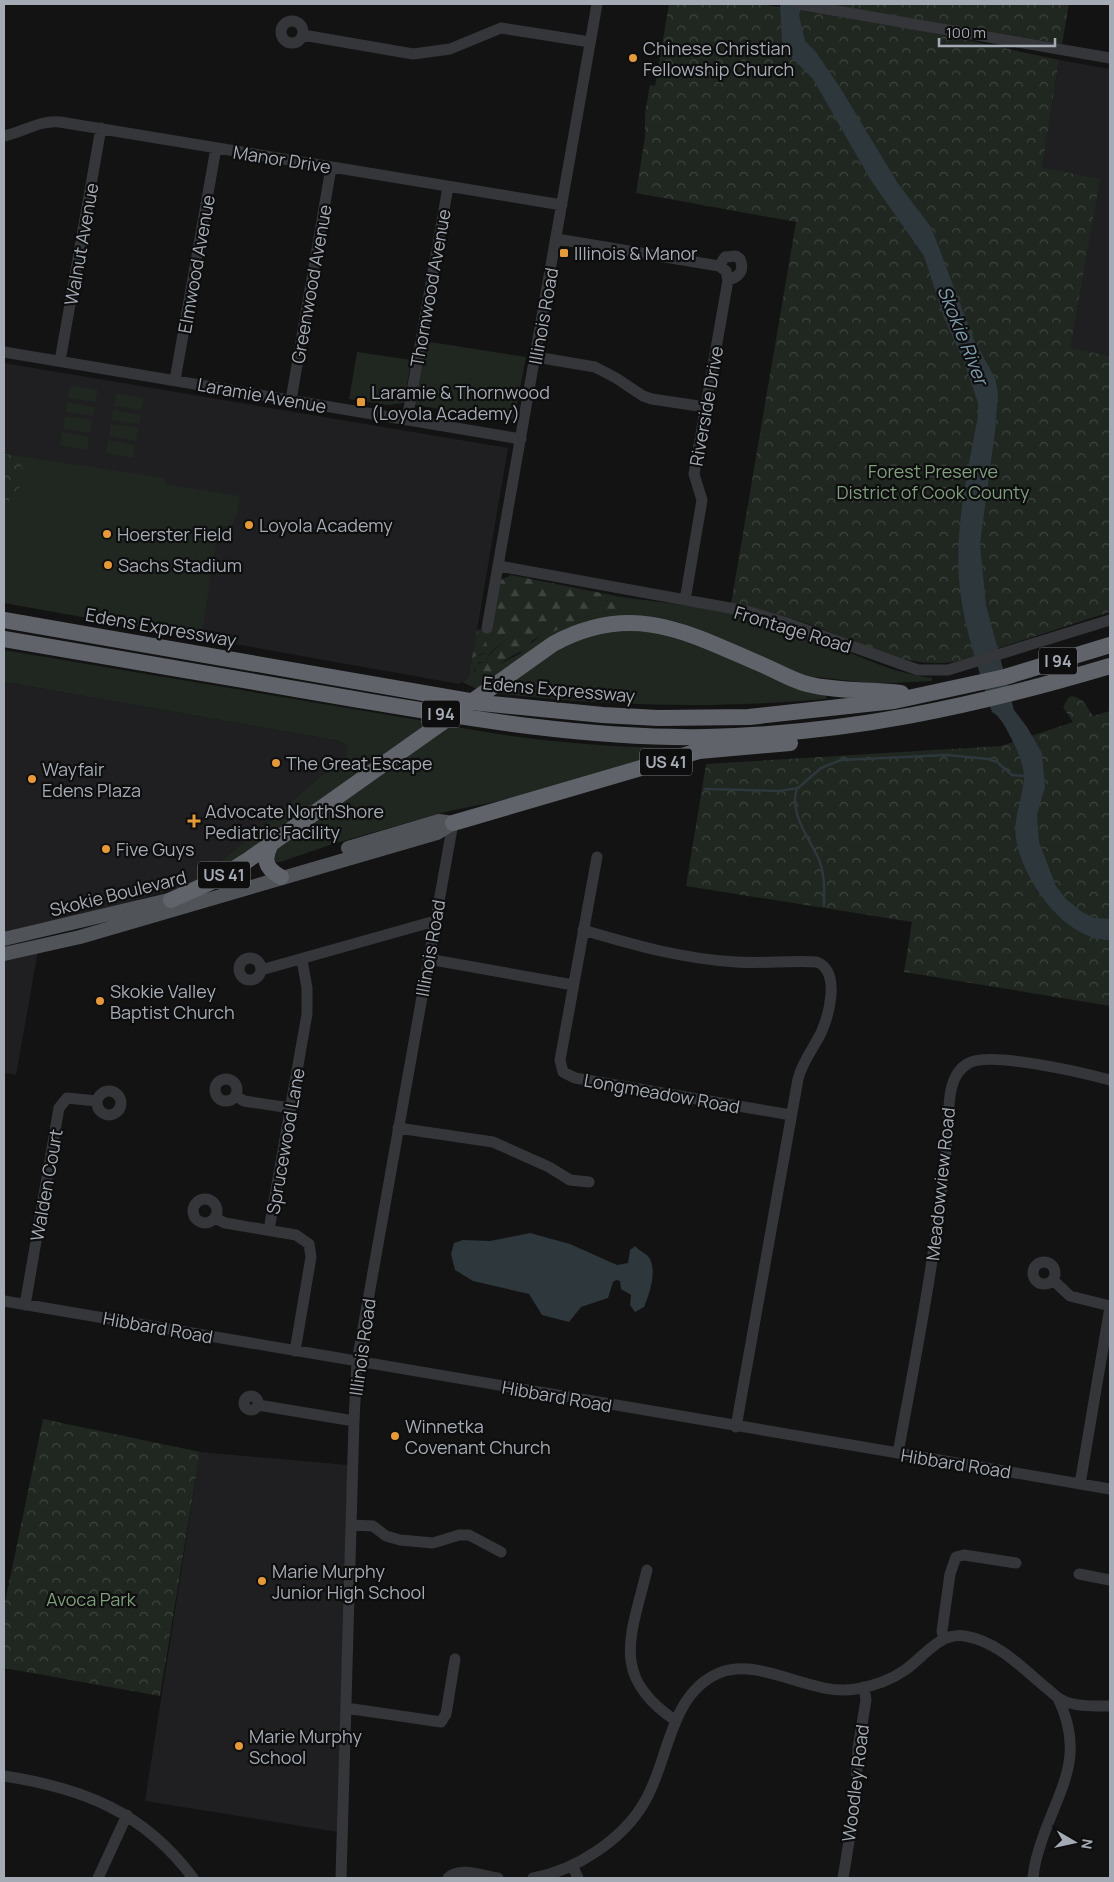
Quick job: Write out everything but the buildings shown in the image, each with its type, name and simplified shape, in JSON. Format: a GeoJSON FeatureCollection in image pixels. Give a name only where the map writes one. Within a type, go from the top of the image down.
{"type":"FeatureCollection","features":[{"type":"Feature","properties":{"kind":"highway","name":"Edens Expressway"},"geometry":{"type":"LineString","coordinates":[[4,620],[481,703],[603,715],[749,717],[829,710],[918,696],[1005,677],[1110,645]]}},
{"type":"Feature","properties":{"kind":"highway","name":"US 41"},"geometry":{"type":"LineString","coordinates":[[172,900],[216,880],[511,673],[568,636],[599,626],[644,623],[674,628],[808,684],[918,696]]}},
{"type":"Feature","properties":{"kind":"highway","name":"I 94"},"geometry":{"type":"LineString","coordinates":[[4,639],[468,718],[561,731],[707,737],[773,734],[882,722],[1010,695],[1110,666]]}},
{"type":"Feature","properties":{"kind":"highway","name":"US 41"},"geometry":{"type":"LineString","coordinates":[[453,824],[699,751],[864,734],[882,722]]}},
{"type":"Feature","properties":{"kind":"highway"},"geometry":{"type":"LineString","coordinates":[[272,842],[265,855],[265,863],[276,874]]}},
{"type":"Feature","properties":{"kind":"main road","name":"Skokie Boulevard"},"geometry":{"type":"LineString","coordinates":[[4,954],[80,937],[439,822],[453,824]]}},
{"type":"Feature","properties":{"kind":"main road","name":"Skokie Boulevard"},"geometry":{"type":"LineString","coordinates":[[4,939],[276,874]]}},
{"type":"Feature","properties":{"kind":"street","name":"Illinois Road"},"geometry":{"type":"LineString","coordinates":[[487,628],[597,4]]}},
{"type":"Feature","properties":{"kind":"street"},"geometry":{"type":"LineString","coordinates":[[797,4],[1110,58]]}},
{"type":"Feature","properties":{"kind":"street"},"geometry":{"type":"LineString","coordinates":[[303,35],[414,54],[450,49],[500,28],[590,42]]}},
{"type":"Feature","properties":{"kind":"street","name":"Manor Drive"},"geometry":{"type":"LineString","coordinates":[[4,136],[36,124],[52,121],[562,205]]}},
{"type":"Feature","properties":{"kind":"street","name":"Walnut Avenue"},"geometry":{"type":"LineString","coordinates":[[60,361],[101,128]]}},
{"type":"Feature","properties":{"kind":"street","name":"Elmwood Avenue"},"geometry":{"type":"LineString","coordinates":[[175,380],[216,148]]}},
{"type":"Feature","properties":{"kind":"street","name":"Greenwood Avenue"},"geometry":{"type":"LineString","coordinates":[[291,400],[332,168]]}},
{"type":"Feature","properties":{"kind":"street","name":"Thornwood Avenue"},"geometry":{"type":"LineString","coordinates":[[407,420],[448,187]]}},
{"type":"Feature","properties":{"kind":"street","name":"Riverside Drive"},"geometry":{"type":"LineString","coordinates":[[557,239],[724,273],[694,474],[702,500],[685,600]]}},
{"type":"Feature","properties":{"kind":"street","name":"Laramie Avenue"},"geometry":{"type":"LineString","coordinates":[[4,352],[521,439]]}},
{"type":"Feature","properties":{"kind":"street"},"geometry":{"type":"LineString","coordinates":[[536,357],[595,367],[643,396],[705,407]]}},
{"type":"Feature","properties":{"kind":"street","name":"Frontage Road"},"geometry":{"type":"LineString","coordinates":[[499,566],[746,612],[787,623],[918,670],[948,670],[977,663],[1110,620]]}},
{"type":"Feature","properties":{"kind":"street","name":"Illinois Road"},"geometry":{"type":"LineString","coordinates":[[341,1878],[357,1362],[434,921],[453,824]]}},
{"type":"Feature","properties":{"kind":"street","name":"Longmeadow Road"},"geometry":{"type":"LineString","coordinates":[[597,857],[560,1060],[561,1069],[566,1075],[791,1114]]}},
{"type":"Feature","properties":{"kind":"street"},"geometry":{"type":"LineString","coordinates":[[261,970],[302,960],[434,921]]}},
{"type":"Feature","properties":{"kind":"street"},"geometry":{"type":"LineString","coordinates":[[583,930],[654,951],[696,958],[748,963],[811,962],[826,967],[831,977],[825,1021],[800,1070],[736,1427]]}},
{"type":"Feature","properties":{"kind":"street"},"geometry":{"type":"LineString","coordinates":[[428,959],[573,985]]}},
{"type":"Feature","properties":{"kind":"street","name":"Sprucewood Lane"},"geometry":{"type":"LineString","coordinates":[[295,1351],[310,1250],[309,1244],[301,1237],[269,1230],[307,1014],[307,988],[302,960]]}},
{"type":"Feature","properties":{"kind":"street","name":"Meadowview Road"},"geometry":{"type":"LineString","coordinates":[[898,1454],[935,1244],[943,1186],[950,1099],[956,1076],[969,1063],[991,1059],[1087,1074],[1110,1080]]}},
{"type":"Feature","properties":{"kind":"street"},"geometry":{"type":"LineString","coordinates":[[236,1096],[244,1101],[290,1108]]}},
{"type":"Feature","properties":{"kind":"street","name":"Walden Court"},"geometry":{"type":"LineString","coordinates":[[25,1304],[59,1108],[67,1098],[96,1101]]}},
{"type":"Feature","properties":{"kind":"street"},"geometry":{"type":"LineString","coordinates":[[398,1128],[493,1142],[549,1167],[570,1180],[589,1182]]}},
{"type":"Feature","properties":{"kind":"street"},"geometry":{"type":"LineString","coordinates":[[215,1218],[225,1223],[269,1230]]}},
{"type":"Feature","properties":{"kind":"street"},"geometry":{"type":"LineString","coordinates":[[1053,1280],[1070,1296],[1110,1306],[1080,1484]]}},
{"type":"Feature","properties":{"kind":"street","name":"Hibbard Road"},"geometry":{"type":"LineString","coordinates":[[4,1301],[736,1427],[1110,1489]]}},
{"type":"Feature","properties":{"kind":"street"},"geometry":{"type":"LineString","coordinates":[[258,1405],[354,1421]]}},
{"type":"Feature","properties":{"kind":"street"},"geometry":{"type":"LineString","coordinates":[[351,1525],[373,1526],[393,1538],[408,1541],[432,1543],[458,1535],[469,1535],[501,1552]]}},
{"type":"Feature","properties":{"kind":"street"},"geometry":{"type":"LineString","coordinates":[[944,1639],[942,1631],[950,1574],[956,1557],[964,1555],[1016,1563]]}},
{"type":"Feature","properties":{"kind":"street"},"geometry":{"type":"LineString","coordinates":[[647,1570],[630,1635],[632,1671],[646,1696],[659,1710],[676,1721]]}},
{"type":"Feature","properties":{"kind":"street"},"geometry":{"type":"LineString","coordinates":[[1079,1574],[1110,1580]]}},
{"type":"Feature","properties":{"kind":"street"},"geometry":{"type":"LineString","coordinates":[[533,1878],[552,1874],[572,1865],[613,1838],[638,1812],[649,1794],[676,1721],[700,1686],[717,1674],[725,1671],[755,1670],[839,1691],[864,1687],[891,1678],[905,1670],[944,1639],[959,1635],[990,1645],[1007,1655],[1058,1698],[1068,1702],[1110,1706]]}},
{"type":"Feature","properties":{"kind":"street"},"geometry":{"type":"LineString","coordinates":[[346,1708],[442,1722],[446,1714],[455,1659]]}},
{"type":"Feature","properties":{"kind":"street","name":"Woodley Road"},"geometry":{"type":"LineString","coordinates":[[843,1878],[855,1805],[858,1748],[866,1700],[864,1687]]}},
{"type":"Feature","properties":{"kind":"street"},"geometry":{"type":"LineString","coordinates":[[1033,1878],[1038,1853],[1071,1757],[1068,1725],[1058,1698]]}},
{"type":"Feature","properties":{"kind":"street"},"geometry":{"type":"LineString","coordinates":[[4,1776],[68,1789],[86,1795],[127,1815],[167,1847],[193,1878]]}},
{"type":"Feature","properties":{"kind":"street"},"geometry":{"type":"LineString","coordinates":[[98,1878],[127,1815]]}},
{"type":"Feature","properties":{"kind":"street"},"geometry":{"type":"LineString","coordinates":[[572,1865],[578,1878]]}},
{"type":"Feature","properties":{"kind":"street"},"geometry":{"type":"LineString","coordinates":[[448,1878],[452,1874],[463,1872],[498,1878]]}},
{"type":"Feature","properties":{"kind":"shaded area"},"geometry":{"type":"Polygon","coordinates":[[[1059,60],[1110,69],[1110,356],[1070,349],[1042,168],[1059,60]]]}},
{"type":"Feature","properties":{"kind":"shaded area","name":"Loyola Academy"},"geometry":{"type":"Polygon","coordinates":[[[4,363],[508,448],[469,677],[459,684],[4,603],[4,363]]]}},
{"type":"Feature","properties":{"kind":"shaded area"},"geometry":{"type":"Polygon","coordinates":[[[4,682],[340,741],[347,747],[348,751],[346,755],[194,884],[62,921],[4,933],[4,682]]]}},
{"type":"Feature","properties":{"kind":"shaded area"},"geometry":{"type":"Polygon","coordinates":[[[38,951],[16,1075],[4,1073],[4,958],[38,951]]]}},
{"type":"Feature","properties":{"kind":"shaded area","name":"Marie Murphy Junior High School"},"geometry":{"type":"Polygon","coordinates":[[[200,1452],[348,1465],[338,1832],[145,1801],[200,1452]]]}},
{"type":"Feature","properties":{"kind":"green space","name":"Forest Preserve District of Cook County"},"geometry":{"type":"Polygon","coordinates":[[[669,4],[761,4],[930,32],[1059,60],[1042,168],[1100,179],[1070,348],[1110,356],[1110,612],[959,661],[939,663],[920,662],[882,653],[800,621],[731,604],[796,222],[636,193],[645,137],[645,113],[650,85],[655,86],[669,4]]]}},
{"type":"Feature","properties":{"kind":"green space"},"geometry":{"type":"Polygon","coordinates":[[[827,4],[1069,4],[1062,44],[827,4]]]}},
{"type":"Feature","properties":{"kind":"green space"},"geometry":{"type":"Polygon","coordinates":[[[424,341],[526,357],[514,420],[414,405],[424,341]]]}},
{"type":"Feature","properties":{"kind":"green space"},"geometry":{"type":"Polygon","coordinates":[[[357,352],[411,360],[404,403],[388,405],[349,399],[357,352]]]}},
{"type":"Feature","properties":{"kind":"green space"},"geometry":{"type":"Polygon","coordinates":[[[70,385],[98,390],[95,402],[68,398],[70,385]]]}},
{"type":"Feature","properties":{"kind":"green space"},"geometry":{"type":"Polygon","coordinates":[[[116,393],[144,398],[141,410],[114,406],[116,393]]]}},
{"type":"Feature","properties":{"kind":"green space"},"geometry":{"type":"Polygon","coordinates":[[[67,402],[95,407],[93,416],[66,412],[67,402]]]}},
{"type":"Feature","properties":{"kind":"green space"},"geometry":{"type":"Polygon","coordinates":[[[113,410],[141,415],[139,424],[112,420],[113,410]]]}},
{"type":"Feature","properties":{"kind":"green space"},"geometry":{"type":"Polygon","coordinates":[[[65,416],[92,420],[90,433],[63,428],[65,416]]]}},
{"type":"Feature","properties":{"kind":"green space"},"geometry":{"type":"Polygon","coordinates":[[[111,424],[138,428],[136,441],[109,436],[111,424]]]}},
{"type":"Feature","properties":{"kind":"green space"},"geometry":{"type":"Polygon","coordinates":[[[62,432],[89,437],[87,450],[60,445],[62,432]]]}},
{"type":"Feature","properties":{"kind":"green space"},"geometry":{"type":"Polygon","coordinates":[[[108,440],[135,445],[133,458],[106,453],[108,440]]]}},
{"type":"Feature","properties":{"kind":"green space","name":"Sachs Stadium"},"geometry":{"type":"Polygon","coordinates":[[[4,454],[165,478],[165,484],[240,496],[237,515],[231,527],[219,525],[201,638],[4,603],[4,454]]]}},
{"type":"Feature","properties":{"kind":"green space"},"geometry":{"type":"Polygon","coordinates":[[[4,454],[23,457],[21,468],[24,469],[20,487],[12,494],[4,512],[4,454]]]}},
{"type":"Feature","properties":{"kind":"green space"},"geometry":{"type":"Polygon","coordinates":[[[511,575],[621,597],[619,600],[605,600],[616,603],[619,607],[616,611],[593,614],[550,633],[541,635],[532,641],[528,649],[500,664],[500,667],[505,670],[492,680],[484,675],[477,676],[476,666],[479,663],[486,662],[490,654],[507,638],[507,635],[504,635],[492,642],[487,637],[485,638],[488,651],[472,658],[477,630],[482,629],[501,580],[511,575]]]}},
{"type":"Feature","properties":{"kind":"green space"},"geometry":{"type":"Polygon","coordinates":[[[621,597],[706,609],[769,622],[807,634],[877,664],[913,675],[932,678],[932,681],[877,684],[808,676],[779,666],[728,641],[698,629],[674,621],[634,617],[505,670],[500,667],[500,664],[519,654],[541,635],[593,614],[616,611],[615,603],[605,600],[619,600],[621,597]]]}},
{"type":"Feature","properties":{"kind":"green space"},"geometry":{"type":"Polygon","coordinates":[[[618,630],[656,631],[827,693],[826,699],[741,704],[659,705],[576,701],[492,693],[549,653],[581,638],[618,630]]]}},
{"type":"Feature","properties":{"kind":"green space"},"geometry":{"type":"Polygon","coordinates":[[[507,635],[507,638],[490,653],[486,662],[479,662],[474,670],[477,674],[484,675],[492,680],[477,689],[462,682],[469,677],[472,658],[485,653],[484,638],[487,637],[492,642],[507,635]]]}},
{"type":"Feature","properties":{"kind":"green space"},"geometry":{"type":"Polygon","coordinates":[[[4,650],[430,722],[210,879],[194,884],[346,755],[347,747],[340,741],[4,682],[4,650]]]}},
{"type":"Feature","properties":{"kind":"green space"},"geometry":{"type":"Polygon","coordinates":[[[1073,696],[1083,701],[1093,716],[1110,711],[1110,1006],[904,972],[912,922],[686,886],[706,764],[1001,746],[1073,722],[1063,707],[1069,697],[1073,696]]]}},
{"type":"Feature","properties":{"kind":"green space"},"geometry":{"type":"Polygon","coordinates":[[[446,725],[562,742],[678,748],[678,753],[523,796],[445,812],[333,844],[280,862],[272,862],[273,851],[446,725]]]}},
{"type":"Feature","properties":{"kind":"green space","name":"Avoca Park"},"geometry":{"type":"Polygon","coordinates":[[[43,1419],[200,1452],[160,1696],[4,1668],[4,1607],[43,1419]]]}},
{"type":"Feature","properties":{"kind":"water","name":"Skokie River"},"geometry":{"type":"Polygon","coordinates":[[[780,4],[803,4],[799,15],[805,41],[816,52],[841,89],[897,182],[931,227],[974,340],[995,378],[998,393],[995,432],[980,544],[986,605],[1014,710],[1027,727],[1042,753],[1045,787],[1037,815],[1039,842],[1056,886],[1066,899],[1082,912],[1095,918],[1110,919],[1110,940],[1093,938],[1077,930],[1062,919],[1048,905],[1037,889],[1020,855],[1015,831],[1024,779],[1023,768],[1018,751],[1007,729],[992,712],[967,630],[959,579],[958,558],[961,517],[978,416],[978,403],[964,362],[944,318],[924,256],[870,179],[813,79],[789,55],[782,42],[780,4]]]}},
{"type":"Feature","properties":{"kind":"water"},"geometry":{"type":"Polygon","coordinates":[[[530,1233],[570,1244],[617,1265],[628,1263],[630,1250],[635,1246],[649,1257],[653,1271],[652,1284],[644,1307],[635,1312],[630,1305],[631,1295],[621,1289],[620,1281],[616,1280],[613,1282],[608,1298],[581,1307],[569,1322],[542,1315],[529,1294],[473,1281],[455,1270],[451,1254],[454,1243],[463,1240],[490,1241],[530,1233]]]}},
{"type":"Feature","properties":{"kind":"waterway"},"geometry":{"type":"LineString","coordinates":[[705,789],[779,791],[798,788],[821,768],[841,760],[947,755],[988,759],[997,762],[1012,775],[1025,776]]}},
{"type":"Feature","properties":{"kind":"waterway"},"geometry":{"type":"LineString","coordinates":[[797,788],[795,798],[798,817],[822,867],[824,906]]}},
{"type":"Feature","properties":{"kind":"place","name":"Chinese Christian Fellowship Church"},"geometry":{"type":"Point","coordinates":[633,58]}},
{"type":"Feature","properties":{"kind":"place","name":"Illinois & Manor"},"geometry":{"type":"Point","coordinates":[564,253]}},
{"type":"Feature","properties":{"kind":"place","name":"Laramie & Thornwood (Loyola Academy)"},"geometry":{"type":"Point","coordinates":[361,402]}},
{"type":"Feature","properties":{"kind":"place","name":"Loyola Academy"},"geometry":{"type":"Point","coordinates":[249,525]}},
{"type":"Feature","properties":{"kind":"place","name":"Hoerster Field"},"geometry":{"type":"Point","coordinates":[107,534]}},
{"type":"Feature","properties":{"kind":"place","name":"Sachs Stadium"},"geometry":{"type":"Point","coordinates":[108,565]}},
{"type":"Feature","properties":{"kind":"place","name":"The Great Escape"},"geometry":{"type":"Point","coordinates":[276,763]}},
{"type":"Feature","properties":{"kind":"place","name":"Wayfair Edens Plaza"},"geometry":{"type":"Point","coordinates":[32,779]}},
{"type":"Feature","properties":{"kind":"place","name":"Advocate NorthShore Pediatric Facility"},"geometry":{"type":"Point","coordinates":[194,821]}},
{"type":"Feature","properties":{"kind":"place","name":"Five Guys"},"geometry":{"type":"Point","coordinates":[106,849]}},
{"type":"Feature","properties":{"kind":"place","name":"Skokie Valley Baptist Church"},"geometry":{"type":"Point","coordinates":[100,1001]}},
{"type":"Feature","properties":{"kind":"place","name":"Winnetka Covenant Church"},"geometry":{"type":"Point","coordinates":[395,1436]}},
{"type":"Feature","properties":{"kind":"place","name":"Marie Murphy Junior High School"},"geometry":{"type":"Point","coordinates":[262,1581]}},
{"type":"Feature","properties":{"kind":"place","name":"Marie Murphy School"},"geometry":{"type":"Point","coordinates":[239,1746]}}]}
